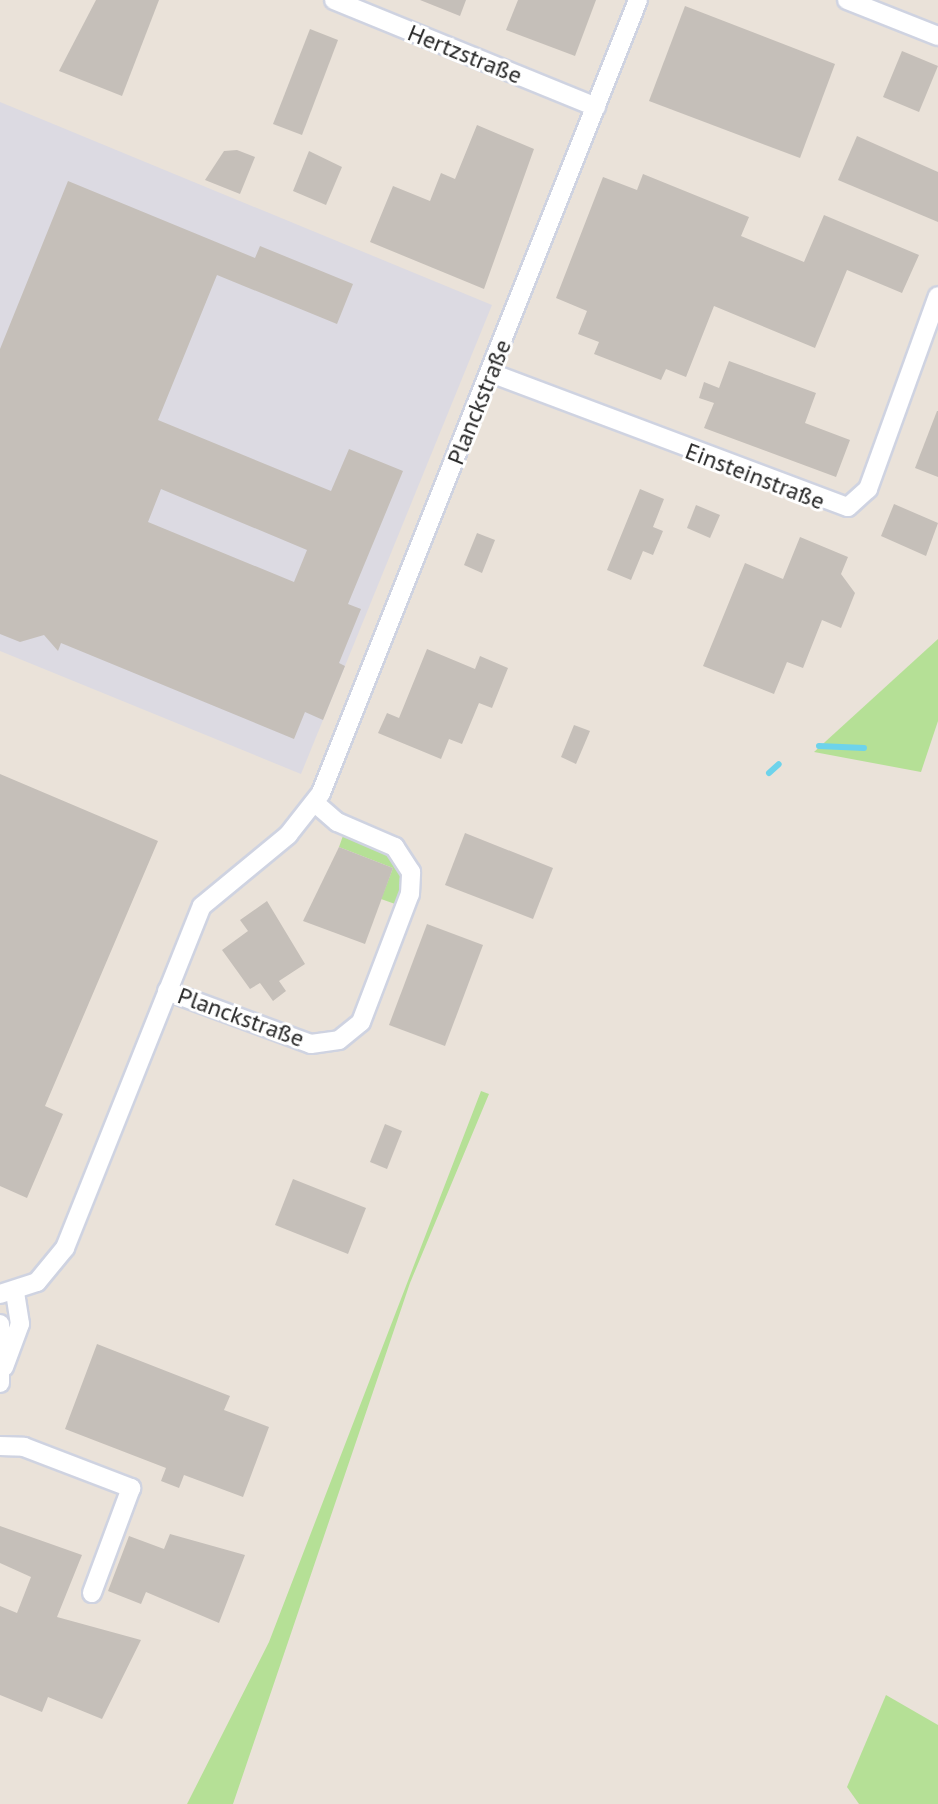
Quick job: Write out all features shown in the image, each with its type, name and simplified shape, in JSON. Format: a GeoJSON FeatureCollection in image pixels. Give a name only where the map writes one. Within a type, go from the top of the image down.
{"type":"FeatureCollection","features":[{"type":"Feature","properties":{"kind":"street","name":"Hertzstraße"},"geometry":{"type":"LineString","coordinates":[[334,0],[596,107]]}},
{"type":"Feature","properties":{"kind":"street","name":"Planckstraße"},"geometry":{"type":"LineString","coordinates":[[7,1293],[44,1276],[65,1248],[167,991],[208,899],[288,835],[315,803],[491,373],[638,0]]}},
{"type":"Feature","properties":{"kind":"street"},"geometry":{"type":"LineString","coordinates":[[847,0],[938,36]]}},
{"type":"Feature","properties":{"kind":"street","name":"Einsteinstraße"},"geometry":{"type":"LineString","coordinates":[[491,373],[848,507],[868,489],[938,296]]}},
{"type":"Feature","properties":{"kind":"street","name":"Planckstraße"},"geometry":{"type":"LineString","coordinates":[[167,991],[311,1044],[339,1040],[361,1022],[410,894],[411,872],[389,842],[337,822],[315,803]]}},
{"type":"Feature","properties":{"kind":"street"},"geometry":{"type":"LineString","coordinates":[[2,1375],[20,1324],[7,1293]]}},
{"type":"Feature","properties":{"kind":"street"},"geometry":{"type":"LineString","coordinates":[[0,1324],[2,1375]]}},
{"type":"Feature","properties":{"kind":"street"},"geometry":{"type":"LineString","coordinates":[[0,1446],[24,1447],[131,1488],[92,1593]]}},
{"type":"Feature","properties":{"kind":"shaded area"},"geometry":{"type":"Polygon","coordinates":[[[0,102],[492,305],[301,774],[0,651],[0,102]]]}},
{"type":"Feature","properties":{"kind":"green space"},"geometry":{"type":"Polygon","coordinates":[[[938,639],[938,721],[921,772],[814,752],[938,639]]]}},
{"type":"Feature","properties":{"kind":"green space"},"geometry":{"type":"Polygon","coordinates":[[[344,833],[391,852],[404,879],[398,905],[381,899],[393,868],[339,847],[344,833]]]}},
{"type":"Feature","properties":{"kind":"green space"},"geometry":{"type":"Polygon","coordinates":[[[481,1091],[489,1094],[410,1283],[233,1804],[187,1804],[269,1642],[481,1091]]]}},
{"type":"Feature","properties":{"kind":"green space"},"geometry":{"type":"Polygon","coordinates":[[[886,1695],[938,1725],[938,1804],[859,1804],[847,1787],[886,1695]]]}},
{"type":"Feature","properties":{"kind":"building"},"geometry":{"type":"Polygon","coordinates":[[[96,0],[159,0],[122,96],[59,71],[96,0]]]}},
{"type":"Feature","properties":{"kind":"building"},"geometry":{"type":"Polygon","coordinates":[[[420,0],[466,0],[460,16],[420,0]]]}},
{"type":"Feature","properties":{"kind":"building"},"geometry":{"type":"Polygon","coordinates":[[[518,0],[596,0],[575,56],[506,30],[518,0]]]}},
{"type":"Feature","properties":{"kind":"building"},"geometry":{"type":"Polygon","coordinates":[[[685,6],[835,64],[800,158],[649,101],[685,6]]]}},
{"type":"Feature","properties":{"kind":"building"},"geometry":{"type":"Polygon","coordinates":[[[310,29],[338,40],[302,135],[273,124],[310,29]]]}},
{"type":"Feature","properties":{"kind":"building"},"geometry":{"type":"Polygon","coordinates":[[[902,51],[938,66],[919,112],[883,97],[902,51]]]}},
{"type":"Feature","properties":{"kind":"building"},"geometry":{"type":"Polygon","coordinates":[[[477,125],[534,149],[484,289],[370,242],[393,186],[430,201],[441,173],[455,179],[477,125]]]}},
{"type":"Feature","properties":{"kind":"building"},"geometry":{"type":"Polygon","coordinates":[[[857,136],[938,172],[938,222],[838,180],[857,136]]]}},
{"type":"Feature","properties":{"kind":"building"},"geometry":{"type":"Polygon","coordinates":[[[237,150],[255,157],[240,194],[205,180],[224,151],[237,150]]]}},
{"type":"Feature","properties":{"kind":"building"},"geometry":{"type":"Polygon","coordinates":[[[309,151],[342,167],[326,205],[293,191],[309,151]]]}},
{"type":"Feature","properties":{"kind":"building"},"geometry":{"type":"Polygon","coordinates":[[[643,174],[749,217],[741,236],[804,262],[824,215],[919,255],[902,293],[847,270],[815,348],[714,306],[686,377],[666,369],[661,380],[594,354],[599,342],[578,334],[587,311],[556,298],[603,177],[637,190],[643,174]]]}},
{"type":"Feature","properties":{"kind":"building"},"geometry":{"type":"Polygon","coordinates":[[[68,181],[255,258],[260,246],[353,284],[337,324],[217,275],[158,420],[331,491],[349,449],[403,471],[348,604],[361,609],[339,663],[345,666],[323,720],[305,712],[294,739],[61,643],[58,651],[44,635],[20,642],[0,634],[0,349],[68,181]],[[161,489],[148,522],[294,582],[307,550],[161,489]]]}},
{"type":"Feature","properties":{"kind":"building"},"geometry":{"type":"Polygon","coordinates":[[[729,361],[816,393],[805,423],[850,440],[836,477],[704,428],[714,403],[699,398],[704,382],[719,388],[729,361]]]}},
{"type":"Feature","properties":{"kind":"building"},"geometry":{"type":"Polygon","coordinates":[[[938,411],[938,477],[915,468],[938,411]]]}},
{"type":"Feature","properties":{"kind":"building"},"geometry":{"type":"Polygon","coordinates":[[[640,489],[664,499],[653,527],[663,531],[653,555],[643,551],[631,580],[607,570],[640,489]]]}},
{"type":"Feature","properties":{"kind":"building"},"geometry":{"type":"Polygon","coordinates":[[[894,504],[938,523],[926,556],[881,536],[894,504]]]}},
{"type":"Feature","properties":{"kind":"building"},"geometry":{"type":"Polygon","coordinates":[[[696,505],[720,515],[710,538],[687,528],[696,505]]]}},
{"type":"Feature","properties":{"kind":"building"},"geometry":{"type":"Polygon","coordinates":[[[477,533],[495,540],[482,573],[464,565],[477,533]]]}},
{"type":"Feature","properties":{"kind":"building"},"geometry":{"type":"Polygon","coordinates":[[[800,537],[848,557],[841,574],[855,593],[841,628],[822,620],[803,668],[787,662],[774,694],[703,666],[745,563],[783,579],[800,537]]]}},
{"type":"Feature","properties":{"kind":"building"},"geometry":{"type":"Polygon","coordinates":[[[427,649],[475,669],[480,656],[508,668],[492,708],[479,703],[462,744],[449,739],[441,759],[378,733],[387,713],[399,718],[427,649]]]}},
{"type":"Feature","properties":{"kind":"building"},"geometry":{"type":"Polygon","coordinates":[[[574,725],[590,731],[576,764],[561,757],[574,725]]]}},
{"type":"Feature","properties":{"kind":"building"},"geometry":{"type":"Polygon","coordinates":[[[0,774],[158,841],[45,1106],[63,1114],[27,1198],[0,1186],[0,774]]]}},
{"type":"Feature","properties":{"kind":"building"},"geometry":{"type":"Polygon","coordinates":[[[465,833],[553,868],[533,919],[445,885],[465,833]]]}},
{"type":"Feature","properties":{"kind":"building"},"geometry":{"type":"Polygon","coordinates":[[[339,847],[393,868],[365,944],[303,921],[339,847]]]}},
{"type":"Feature","properties":{"kind":"building"},"geometry":{"type":"Polygon","coordinates":[[[267,901],[305,964],[279,981],[286,991],[273,1001],[260,983],[250,989],[222,950],[248,931],[240,920],[267,901]]]}},
{"type":"Feature","properties":{"kind":"building"},"geometry":{"type":"Polygon","coordinates":[[[427,924],[483,945],[445,1046],[389,1025],[427,924]]]}},
{"type":"Feature","properties":{"kind":"building"},"geometry":{"type":"Polygon","coordinates":[[[385,1124],[402,1131],[387,1169],[370,1162],[385,1124]]]}},
{"type":"Feature","properties":{"kind":"building"},"geometry":{"type":"Polygon","coordinates":[[[293,1179],[366,1208],[348,1254],[275,1225],[293,1179]]]}},
{"type":"Feature","properties":{"kind":"building"},"geometry":{"type":"Polygon","coordinates":[[[97,1344],[230,1396],[224,1410],[269,1427],[243,1497],[184,1475],[179,1488],[161,1481],[166,1468],[65,1429],[97,1344]]]}},
{"type":"Feature","properties":{"kind":"building"},"geometry":{"type":"Polygon","coordinates":[[[0,1526],[82,1555],[57,1617],[141,1640],[102,1719],[48,1697],[42,1712],[0,1695],[0,1606],[17,1613],[31,1577],[0,1563],[0,1526]]]}},
{"type":"Feature","properties":{"kind":"building"},"geometry":{"type":"Polygon","coordinates":[[[170,1534],[245,1555],[219,1623],[146,1592],[141,1604],[108,1591],[129,1536],[164,1549],[170,1534]]]}},
{"type":"Feature","properties":{"kind":"waterway"},"geometry":{"type":"LineString","coordinates":[[819,746],[864,748]]}},
{"type":"Feature","properties":{"kind":"waterway"},"geometry":{"type":"LineString","coordinates":[[769,773],[779,764]]}}]}
